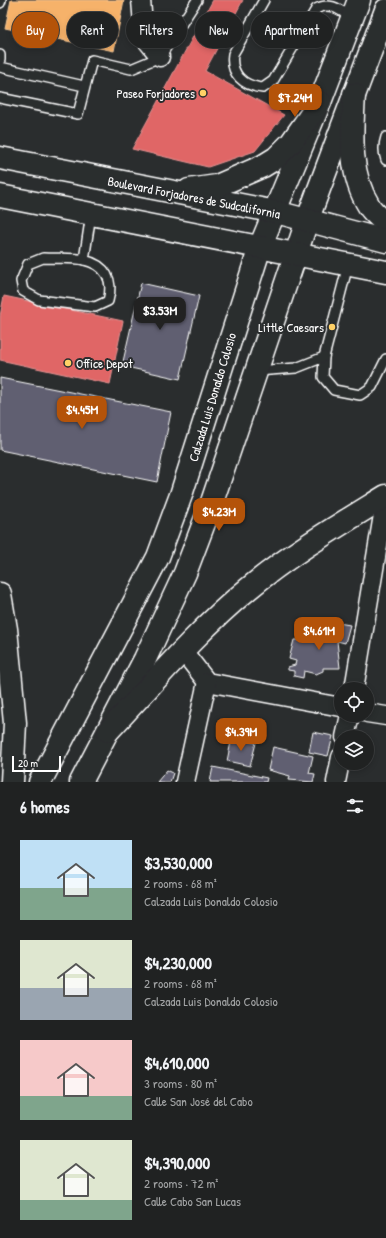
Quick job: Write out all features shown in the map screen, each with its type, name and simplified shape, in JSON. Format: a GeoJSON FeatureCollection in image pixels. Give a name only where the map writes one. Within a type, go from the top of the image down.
{"type":"FeatureCollection","features":[{"type":"Feature","properties":{"kind":"main road"},"geometry":{"type":"LineString","coordinates":[[379,0],[386,3]]}},
{"type":"Feature","properties":{"kind":"main road","name":"Calzada Luis Donaldo Colosio"},"geometry":{"type":"LineString","coordinates":[[40,782],[158,557],[181,495],[260,247],[276,212],[356,9]]}},
{"type":"Feature","properties":{"kind":"main road"},"geometry":{"type":"LineString","coordinates":[[81,782],[145,659],[185,573],[212,502],[255,371],[307,221],[386,10]]}},
{"type":"Feature","properties":{"kind":"main road"},"geometry":{"type":"LineString","coordinates":[[354,94],[351,139],[356,179],[369,207],[386,224]]}},
{"type":"Feature","properties":{"kind":"main road"},"geometry":{"type":"LineString","coordinates":[[171,192],[217,186],[263,166],[276,158],[291,143],[320,102]]}},
{"type":"Feature","properties":{"kind":"main road","name":"Boulevard Forjadores de Sudcalifornia"},"geometry":{"type":"LineString","coordinates":[[0,158],[276,212],[386,241]]}},
{"type":"Feature","properties":{"kind":"main road"},"geometry":{"type":"LineString","coordinates":[[0,196],[386,272]]}},
{"type":"Feature","properties":{"kind":"main road"},"geometry":{"type":"LineString","coordinates":[[108,731],[182,651],[248,589],[322,535],[386,496]]}},
{"type":"Feature","properties":{"kind":"main road"},"geometry":{"type":"LineString","coordinates":[[0,594],[6,629],[15,723],[12,782]]}},
{"type":"Feature","properties":{"kind":"street"},"geometry":{"type":"LineString","coordinates":[[141,0],[144,37],[160,57]]}},
{"type":"Feature","properties":{"kind":"street"},"geometry":{"type":"LineString","coordinates":[[355,682],[386,496]]}},
{"type":"Feature","properties":{"kind":"street"},"geometry":{"type":"LineString","coordinates":[[182,651],[207,682],[334,706]]}},
{"type":"Feature","properties":{"kind":"street"},"geometry":{"type":"LineString","coordinates":[[185,782],[207,682]]}},
{"type":"Feature","properties":{"kind":"street"},"geometry":{"type":"LineString","coordinates":[[374,713],[386,716]]}},
{"type":"Feature","properties":{"kind":"street"},"geometry":{"type":"LineString","coordinates":[[336,782],[338,770]]}},
{"type":"Feature","properties":{"kind":"lane"},"geometry":{"type":"LineString","coordinates":[[0,98],[78,114],[84,86],[92,60],[131,69],[160,57],[197,0]]}},
{"type":"Feature","properties":{"kind":"lane"},"geometry":{"type":"LineString","coordinates":[[264,0],[232,54],[231,63],[234,72],[243,81],[253,87],[263,88],[273,81],[316,9],[324,5],[356,9]]}},
{"type":"Feature","properties":{"kind":"lane"},"geometry":{"type":"LineString","coordinates":[[0,55],[0,60]]}},
{"type":"Feature","properties":{"kind":"lane"},"geometry":{"type":"LineString","coordinates":[[0,67],[84,86]]}},
{"type":"Feature","properties":{"kind":"lane"},"geometry":{"type":"LineString","coordinates":[[386,137],[383,144],[383,154],[386,160]]}},
{"type":"Feature","properties":{"kind":"lane"},"geometry":{"type":"LineString","coordinates":[[84,260],[91,214]]}},
{"type":"Feature","properties":{"kind":"lane"},"geometry":{"type":"LineString","coordinates":[[44,258],[84,260],[100,267],[110,278],[111,291],[108,301],[95,307],[39,300],[23,291],[21,281],[28,264],[44,258]]}},
{"type":"Feature","properties":{"kind":"lane"},"geometry":{"type":"LineString","coordinates":[[348,265],[324,357],[323,377],[334,390],[360,395],[372,387],[386,359]]}},
{"type":"Feature","properties":{"kind":"lane"},"geometry":{"type":"LineString","coordinates":[[255,371],[296,368],[324,357]]}},
{"type":"Feature","properties":{"kind":"building: Shops","name":"Paseo Forjadores"},"geometry":{"type":"Polygon","coordinates":[[[213,0],[243,0],[237,12],[206,12],[213,0]]]}},
{"type":"Feature","properties":{"kind":"building: Shops","name":"Paseo Forjadores"},"geometry":{"type":"Polygon","coordinates":[[[195,33],[195,48],[217,48],[205,71],[284,115],[255,151],[208,167],[132,149],[195,33]]]}},
{"type":"Feature","properties":{"kind":"building: Shops"},"geometry":{"type":"Polygon","coordinates":[[[4,296],[123,321],[110,384],[0,360],[0,316],[4,296]]]}},
{"type":"Feature","properties":{"kind":"building: Health"},"geometry":{"type":"Polygon","coordinates":[[[11,0],[124,0],[118,31],[118,12],[67,12],[67,41],[59,39],[59,12],[12,12],[12,29],[5,28],[11,0]]]}},
{"type":"Feature","properties":{"kind":"building: Health"},"geometry":{"type":"Polygon","coordinates":[[[100,48],[115,48],[114,51],[100,48]]]}},
{"type":"Feature","properties":{"kind":"building: Other"},"geometry":{"type":"Polygon","coordinates":[[[141,283],[199,296],[180,379],[122,366],[141,283]]]}},
{"type":"Feature","properties":{"kind":"building: Other"},"geometry":{"type":"Polygon","coordinates":[[[0,378],[171,412],[157,482],[0,450],[0,378]]]}},
{"type":"Feature","properties":{"kind":"building: Other"},"geometry":{"type":"Polygon","coordinates":[[[338,623],[350,625],[345,643],[337,641],[340,668],[323,668],[323,671],[316,674],[304,671],[303,678],[294,676],[294,671],[288,670],[288,667],[295,665],[296,661],[289,659],[294,640],[325,639],[326,635],[322,634],[323,626],[338,623]]]}},
{"type":"Feature","properties":{"kind":"building: Other"},"geometry":{"type":"Polygon","coordinates":[[[313,732],[333,736],[328,756],[309,752],[313,732]]]}},
{"type":"Feature","properties":{"kind":"building: Other"},"geometry":{"type":"Polygon","coordinates":[[[232,737],[256,743],[250,766],[227,761],[232,737]]]}},
{"type":"Feature","properties":{"kind":"building: Other"},"geometry":{"type":"Polygon","coordinates":[[[273,747],[313,756],[309,773],[315,774],[313,782],[289,780],[290,776],[268,770],[273,747]]]}},
{"type":"Feature","properties":{"kind":"building: Other"},"geometry":{"type":"Polygon","coordinates":[[[213,767],[267,778],[266,782],[210,782],[213,767]]]}},
{"type":"Feature","properties":{"kind":"building: Other"},"geometry":{"type":"Polygon","coordinates":[[[167,770],[173,773],[170,782],[157,782],[167,770]]]}},
{"type":"Feature","properties":{"kind":"place","name":"Paseo Forjadores"},"geometry":{"type":"Point","coordinates":[203,93]}},
{"type":"Feature","properties":{"kind":"place","name":"Little Caesars"},"geometry":{"type":"Point","coordinates":[332,327]}},
{"type":"Feature","properties":{"kind":"place","name":"Office Depot"},"geometry":{"type":"Point","coordinates":[68,363]}}]}
